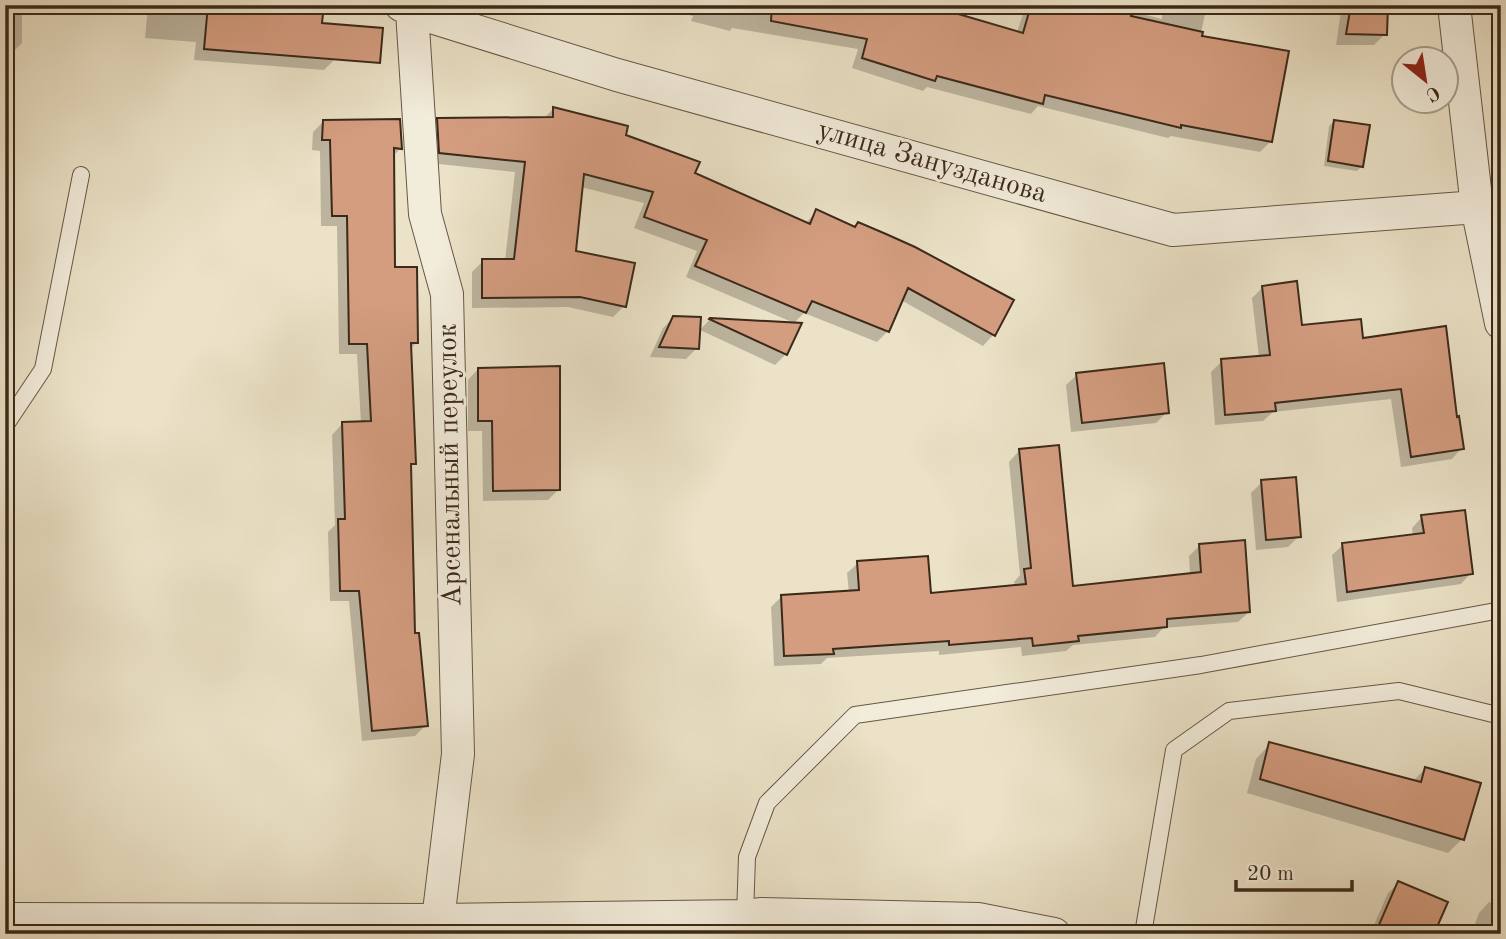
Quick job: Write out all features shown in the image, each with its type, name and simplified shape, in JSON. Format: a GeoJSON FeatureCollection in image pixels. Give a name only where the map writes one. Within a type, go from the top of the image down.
{"type":"FeatureCollection","features":[{"type":"Feature","properties":{"kind":"street"},"geometry":{"type":"LineString","coordinates":[[1454,5],[1477,207],[1501,323]]}},
{"type":"Feature","properties":{"kind":"street","name":"улица Занузданова"},"geometry":{"type":"LineString","coordinates":[[406,8],[617,75],[1173,230],[1477,207]]}},
{"type":"Feature","properties":{"kind":"street","name":"Арсенальный переулок"},"geometry":{"type":"LineString","coordinates":[[406,8],[425,214],[447,293],[458,754],[438,920]]}},
{"type":"Feature","properties":{"kind":"street"},"geometry":{"type":"LineString","coordinates":[[5,919],[438,920],[762,914],[978,919],[1054,934]]}},
{"type":"Feature","properties":{"kind":"lane"},"geometry":{"type":"LineString","coordinates":[[5,426],[43,369],[81,175]]}},
{"type":"Feature","properties":{"kind":"lane"},"geometry":{"type":"LineString","coordinates":[[745,916],[747,857],[767,803],[855,715],[1201,665],[1501,610]]}},
{"type":"Feature","properties":{"kind":"lane"},"geometry":{"type":"LineString","coordinates":[[1143,934],[1174,750],[1228,711],[1399,691],[1501,716]]}},
{"type":"Feature","properties":{"kind":"building"},"geometry":{"type":"Polygon","coordinates":[[[208,5],[324,5],[322,23],[383,28],[380,63],[204,49],[208,5]]]}},
{"type":"Feature","properties":{"kind":"building"},"geometry":{"type":"Polygon","coordinates":[[[772,5],[957,5],[955,13],[1023,33],[1031,5],[1113,5],[1132,10],[1131,16],[1203,32],[1202,36],[1289,51],[1272,142],[1181,125],[1181,128],[1045,95],[1043,104],[937,76],[935,81],[862,58],[867,39],[771,21],[772,5]]]}},
{"type":"Feature","properties":{"kind":"building"},"geometry":{"type":"Polygon","coordinates":[[[1351,5],[1388,5],[1387,35],[1346,34],[1351,5]]]}},
{"type":"Feature","properties":{"kind":"building"},"geometry":{"type":"Polygon","coordinates":[[[553,107],[628,126],[626,135],[700,162],[695,173],[810,224],[816,209],[855,227],[858,222],[915,247],[1014,300],[995,336],[908,288],[889,332],[812,301],[806,313],[695,266],[707,240],[644,217],[653,192],[584,174],[576,251],[635,263],[626,307],[580,297],[482,298],[482,259],[514,259],[525,162],[439,153],[437,118],[553,117],[553,107]]]}},
{"type":"Feature","properties":{"kind":"building"},"geometry":{"type":"Polygon","coordinates":[[[400,119],[402,149],[394,148],[395,267],[417,267],[418,343],[411,343],[416,464],[411,464],[415,633],[419,633],[428,726],[372,731],[359,591],[340,591],[338,519],[345,519],[342,422],[371,421],[367,344],[349,344],[347,216],[332,216],[330,140],[322,140],[323,120],[400,119]]]}},
{"type":"Feature","properties":{"kind":"building"},"geometry":{"type":"Polygon","coordinates":[[[1334,120],[1370,125],[1363,167],[1328,161],[1334,120]]]}},
{"type":"Feature","properties":{"kind":"building"},"geometry":{"type":"Polygon","coordinates":[[[1297,281],[1302,325],[1361,319],[1363,338],[1446,326],[1457,417],[1459,416],[1464,449],[1411,457],[1401,389],[1275,403],[1276,411],[1225,415],[1221,359],[1270,355],[1262,286],[1297,281]]]}},
{"type":"Feature","properties":{"kind":"building"},"geometry":{"type":"Polygon","coordinates":[[[673,316],[701,317],[699,349],[659,347],[673,316]]]}},
{"type":"Feature","properties":{"kind":"building"},"geometry":{"type":"Polygon","coordinates":[[[710,318],[802,323],[787,355],[710,318]]]}},
{"type":"Feature","properties":{"kind":"building"},"geometry":{"type":"Polygon","coordinates":[[[1164,363],[1169,413],[1082,423],[1076,373],[1164,363]]]}},
{"type":"Feature","properties":{"kind":"building"},"geometry":{"type":"Polygon","coordinates":[[[560,366],[560,490],[493,491],[492,421],[478,421],[478,368],[560,366]]]}},
{"type":"Feature","properties":{"kind":"building"},"geometry":{"type":"Polygon","coordinates":[[[1059,445],[1073,586],[1201,572],[1199,544],[1245,540],[1250,612],[1167,619],[1167,627],[1078,636],[1079,641],[1033,646],[1032,638],[949,645],[949,641],[833,649],[834,654],[784,656],[781,595],[859,590],[857,561],[928,556],[931,593],[1026,584],[1024,569],[1031,568],[1019,449],[1059,445]]]}},
{"type":"Feature","properties":{"kind":"building"},"geometry":{"type":"Polygon","coordinates":[[[1296,477],[1301,537],[1266,540],[1261,480],[1296,477]]]}},
{"type":"Feature","properties":{"kind":"building"},"geometry":{"type":"Polygon","coordinates":[[[1465,510],[1473,574],[1347,592],[1342,543],[1424,533],[1421,515],[1465,510]]]}},
{"type":"Feature","properties":{"kind":"building"},"geometry":{"type":"Polygon","coordinates":[[[1269,742],[1421,782],[1425,767],[1481,783],[1464,840],[1260,779],[1269,742]]]}},
{"type":"Feature","properties":{"kind":"building"},"geometry":{"type":"Polygon","coordinates":[[[1398,881],[1448,902],[1434,934],[1375,934],[1398,881]]]}}]}
